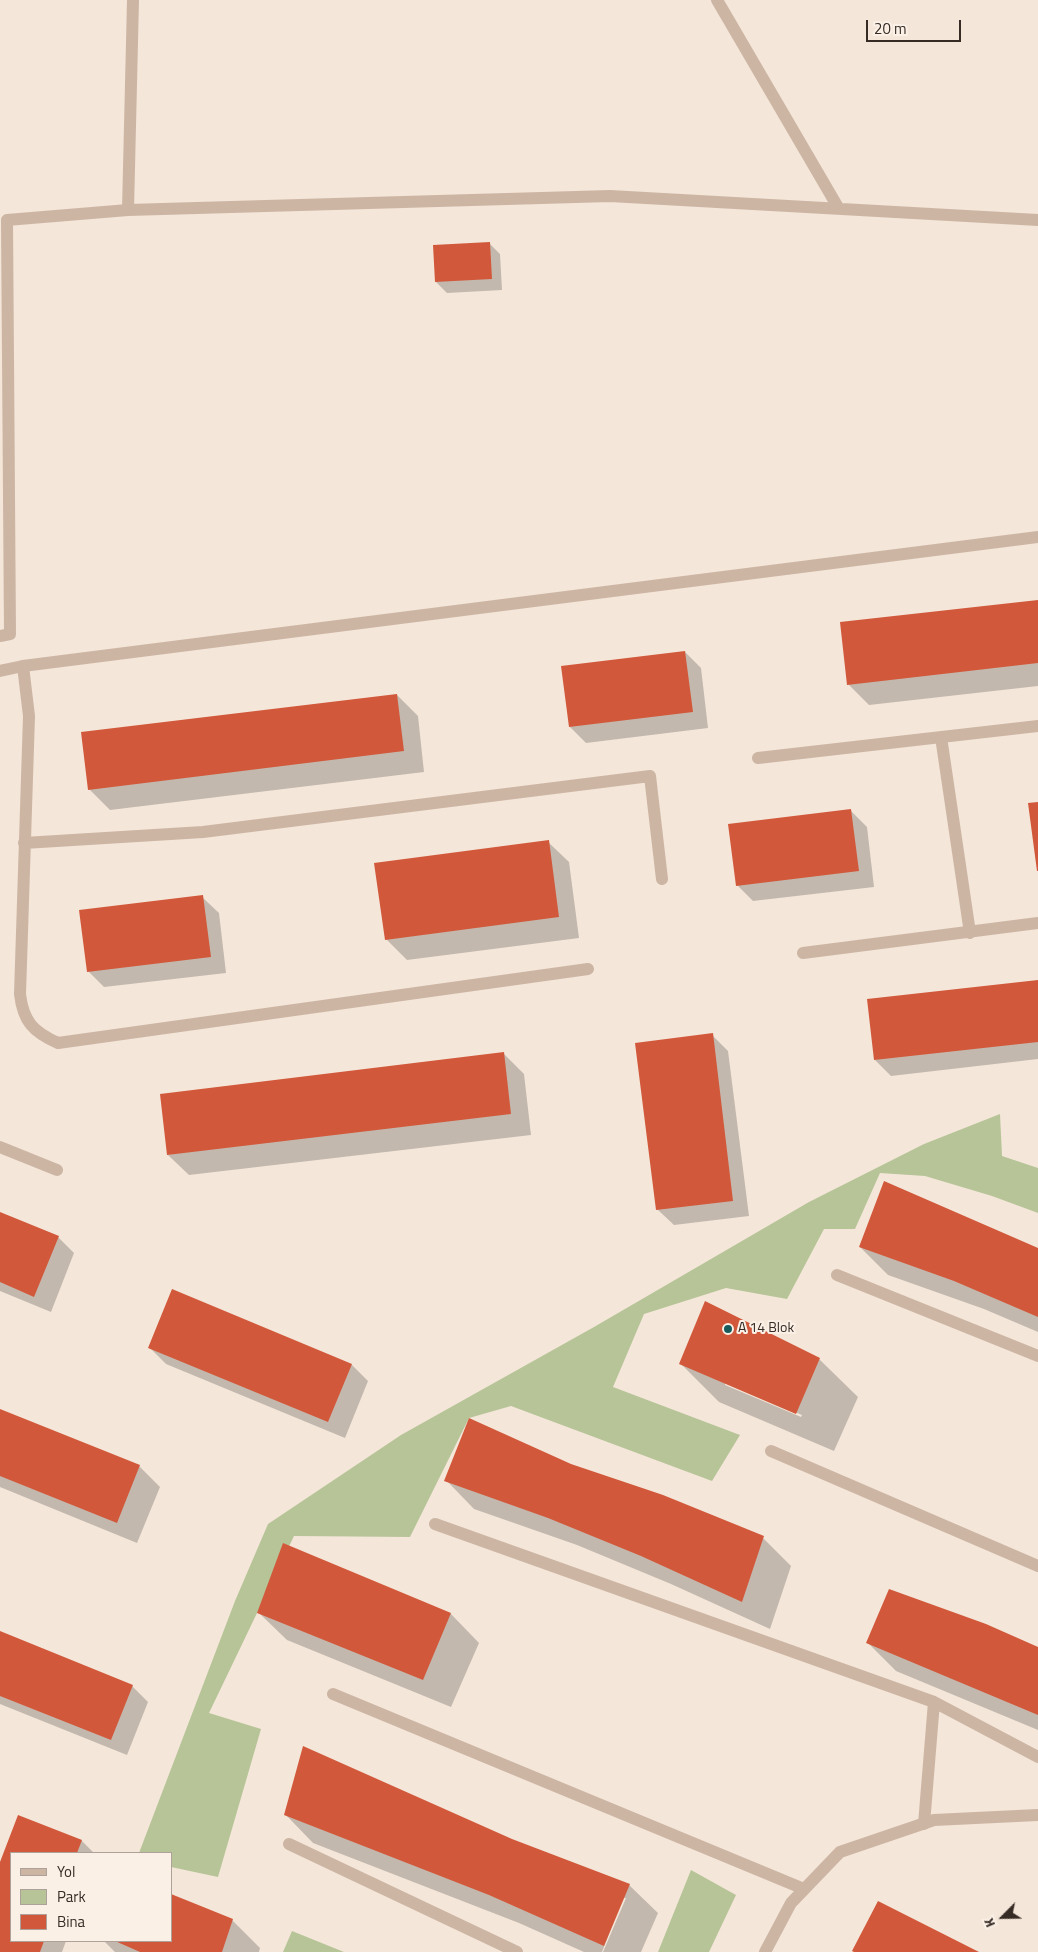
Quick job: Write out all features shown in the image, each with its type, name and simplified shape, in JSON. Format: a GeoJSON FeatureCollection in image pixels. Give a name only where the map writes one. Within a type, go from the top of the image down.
{"type":"FeatureCollection","features":[{"type":"Feature","properties":{"kind":"street"},"geometry":{"type":"LineString","coordinates":[[128,210],[133,0]]}},
{"type":"Feature","properties":{"kind":"street"},"geometry":{"type":"LineString","coordinates":[[717,0],[839,209]]}},
{"type":"Feature","properties":{"kind":"street"},"geometry":{"type":"LineString","coordinates":[[0,636],[10,634],[4,535],[7,220],[128,210],[610,196],[1038,220]]}},
{"type":"Feature","properties":{"kind":"street"},"geometry":{"type":"LineString","coordinates":[[0,671],[23,666],[1038,537]]}},
{"type":"Feature","properties":{"kind":"street"},"geometry":{"type":"LineString","coordinates":[[23,666],[29,716],[20,994],[21,1007],[26,1018],[33,1029],[45,1037],[58,1043],[588,969]]}},
{"type":"Feature","properties":{"kind":"street"},"geometry":{"type":"LineString","coordinates":[[758,758],[1038,726]]}},
{"type":"Feature","properties":{"kind":"street"},"geometry":{"type":"LineString","coordinates":[[941,737],[970,933]]}},
{"type":"Feature","properties":{"kind":"street"},"geometry":{"type":"LineString","coordinates":[[24,843],[203,832],[650,776],[662,879]]}},
{"type":"Feature","properties":{"kind":"street"},"geometry":{"type":"LineString","coordinates":[[803,953],[1038,923]]}},
{"type":"Feature","properties":{"kind":"street"},"geometry":{"type":"LineString","coordinates":[[0,1147],[57,1170]]}},
{"type":"Feature","properties":{"kind":"street"},"geometry":{"type":"LineString","coordinates":[[837,1275],[1038,1356]]}},
{"type":"Feature","properties":{"kind":"street"},"geometry":{"type":"LineString","coordinates":[[771,1452],[1038,1566]]}},
{"type":"Feature","properties":{"kind":"street"},"geometry":{"type":"LineString","coordinates":[[435,1524],[934,1702],[1038,1757]]}},
{"type":"Feature","properties":{"kind":"street"},"geometry":{"type":"LineString","coordinates":[[333,1694],[804,1889]]}},
{"type":"Feature","properties":{"kind":"street"},"geometry":{"type":"LineString","coordinates":[[924,1824],[934,1702]]}},
{"type":"Feature","properties":{"kind":"street"},"geometry":{"type":"LineString","coordinates":[[765,1952],[790,1903],[840,1852],[934,1820],[1038,1815]]}},
{"type":"Feature","properties":{"kind":"street"},"geometry":{"type":"LineString","coordinates":[[289,1844],[517,1952]]}},
{"type":"Feature","properties":{"kind":"green space"},"geometry":{"type":"Polygon","coordinates":[[[1000,1114],[1002,1156],[1038,1168],[1038,1213],[992,1196],[925,1176],[880,1173],[855,1229],[824,1229],[787,1299],[726,1288],[644,1314],[613,1387],[740,1435],[712,1481],[511,1406],[469,1418],[410,1537],[294,1536],[209,1713],[261,1729],[218,1877],[172,1867],[172,1852],[139,1852],[235,1601],[268,1524],[401,1435],[594,1327],[809,1202],[924,1144],[1000,1114]]]}},
{"type":"Feature","properties":{"kind":"green space"},"geometry":{"type":"Polygon","coordinates":[[[691,1870],[736,1895],[709,1952],[658,1952],[691,1870]]]}},
{"type":"Feature","properties":{"kind":"green space"},"geometry":{"type":"Polygon","coordinates":[[[292,1931],[344,1952],[283,1952],[292,1931]]]}},
{"type":"Feature","properties":{"kind":"building"},"geometry":{"type":"Polygon","coordinates":[[[490,242],[492,279],[435,282],[433,245],[490,242]]]}},
{"type":"Feature","properties":{"kind":"building"},"geometry":{"type":"Polygon","coordinates":[[[1038,600],[1038,663],[847,685],[840,622],[1038,600]]]}},
{"type":"Feature","properties":{"kind":"building"},"geometry":{"type":"Polygon","coordinates":[[[685,651],[693,712],[569,727],[561,666],[685,651]]]}},
{"type":"Feature","properties":{"kind":"building"},"geometry":{"type":"Polygon","coordinates":[[[397,694],[404,751],[88,790],[81,732],[397,694]]]}},
{"type":"Feature","properties":{"kind":"building"},"geometry":{"type":"Polygon","coordinates":[[[1038,802],[1038,871],[1037,871],[1028,803],[1038,802]]]}},
{"type":"Feature","properties":{"kind":"building"},"geometry":{"type":"Polygon","coordinates":[[[851,809],[859,871],[736,886],[728,824],[851,809]]]}},
{"type":"Feature","properties":{"kind":"building"},"geometry":{"type":"Polygon","coordinates":[[[549,840],[559,917],[385,940],[374,863],[549,840]]]}},
{"type":"Feature","properties":{"kind":"building"},"geometry":{"type":"Polygon","coordinates":[[[203,895],[211,957],[87,972],[79,910],[203,895]]]}},
{"type":"Feature","properties":{"kind":"building"},"geometry":{"type":"Polygon","coordinates":[[[1038,980],[1038,1042],[874,1060],[867,999],[1038,980]]]}},
{"type":"Feature","properties":{"kind":"building"},"geometry":{"type":"Polygon","coordinates":[[[713,1033],[733,1201],[656,1210],[635,1043],[713,1033]]]}},
{"type":"Feature","properties":{"kind":"building"},"geometry":{"type":"Polygon","coordinates":[[[504,1052],[511,1114],[167,1155],[160,1094],[504,1052]]]}},
{"type":"Feature","properties":{"kind":"building"},"geometry":{"type":"Polygon","coordinates":[[[884,1181],[1038,1248],[1038,1317],[954,1281],[859,1247],[884,1181]]]}},
{"type":"Feature","properties":{"kind":"building"},"geometry":{"type":"Polygon","coordinates":[[[0,1212],[59,1236],[34,1297],[0,1282],[0,1212]]]}},
{"type":"Feature","properties":{"kind":"building"},"geometry":{"type":"Polygon","coordinates":[[[172,1289],[352,1364],[328,1422],[148,1348],[172,1289]]]}},
{"type":"Feature","properties":{"kind":"building","name":"A 14 Blok"},"geometry":{"type":"Polygon","coordinates":[[[705,1301],[820,1358],[796,1414],[679,1364],[705,1301]]]}},
{"type":"Feature","properties":{"kind":"building"},"geometry":{"type":"Polygon","coordinates":[[[0,1409],[140,1465],[117,1523],[0,1476],[0,1409]]]}},
{"type":"Feature","properties":{"kind":"building"},"geometry":{"type":"Polygon","coordinates":[[[469,1418],[571,1464],[663,1495],[764,1536],[742,1602],[641,1556],[548,1518],[444,1481],[469,1418]]]}},
{"type":"Feature","properties":{"kind":"building"},"geometry":{"type":"Polygon","coordinates":[[[283,1543],[451,1613],[423,1680],[257,1613],[283,1543]]]}},
{"type":"Feature","properties":{"kind":"building"},"geometry":{"type":"Polygon","coordinates":[[[889,1589],[986,1624],[1038,1647],[1038,1715],[866,1643],[889,1589]]]}},
{"type":"Feature","properties":{"kind":"building"},"geometry":{"type":"Polygon","coordinates":[[[0,1631],[133,1685],[111,1740],[0,1696],[0,1631]]]}},
{"type":"Feature","properties":{"kind":"building"},"geometry":{"type":"Polygon","coordinates":[[[303,1746],[512,1839],[630,1884],[604,1946],[489,1895],[284,1815],[303,1746]]]}},
{"type":"Feature","properties":{"kind":"building"},"geometry":{"type":"Polygon","coordinates":[[[18,1815],[82,1840],[77,1852],[10,1852],[10,1942],[44,1942],[40,1952],[0,1952],[0,1862],[18,1815]]]}},
{"type":"Feature","properties":{"kind":"building"},"geometry":{"type":"Polygon","coordinates":[[[172,1894],[233,1919],[222,1952],[140,1952],[117,1942],[172,1942],[172,1894]]]}},
{"type":"Feature","properties":{"kind":"building"},"geometry":{"type":"Polygon","coordinates":[[[878,1901],[979,1952],[852,1951],[878,1901]]]}},
{"type":"Feature","properties":{"kind":"place","name":"A 14 Blok"},"geometry":{"type":"Point","coordinates":[728,1329]}}]}
